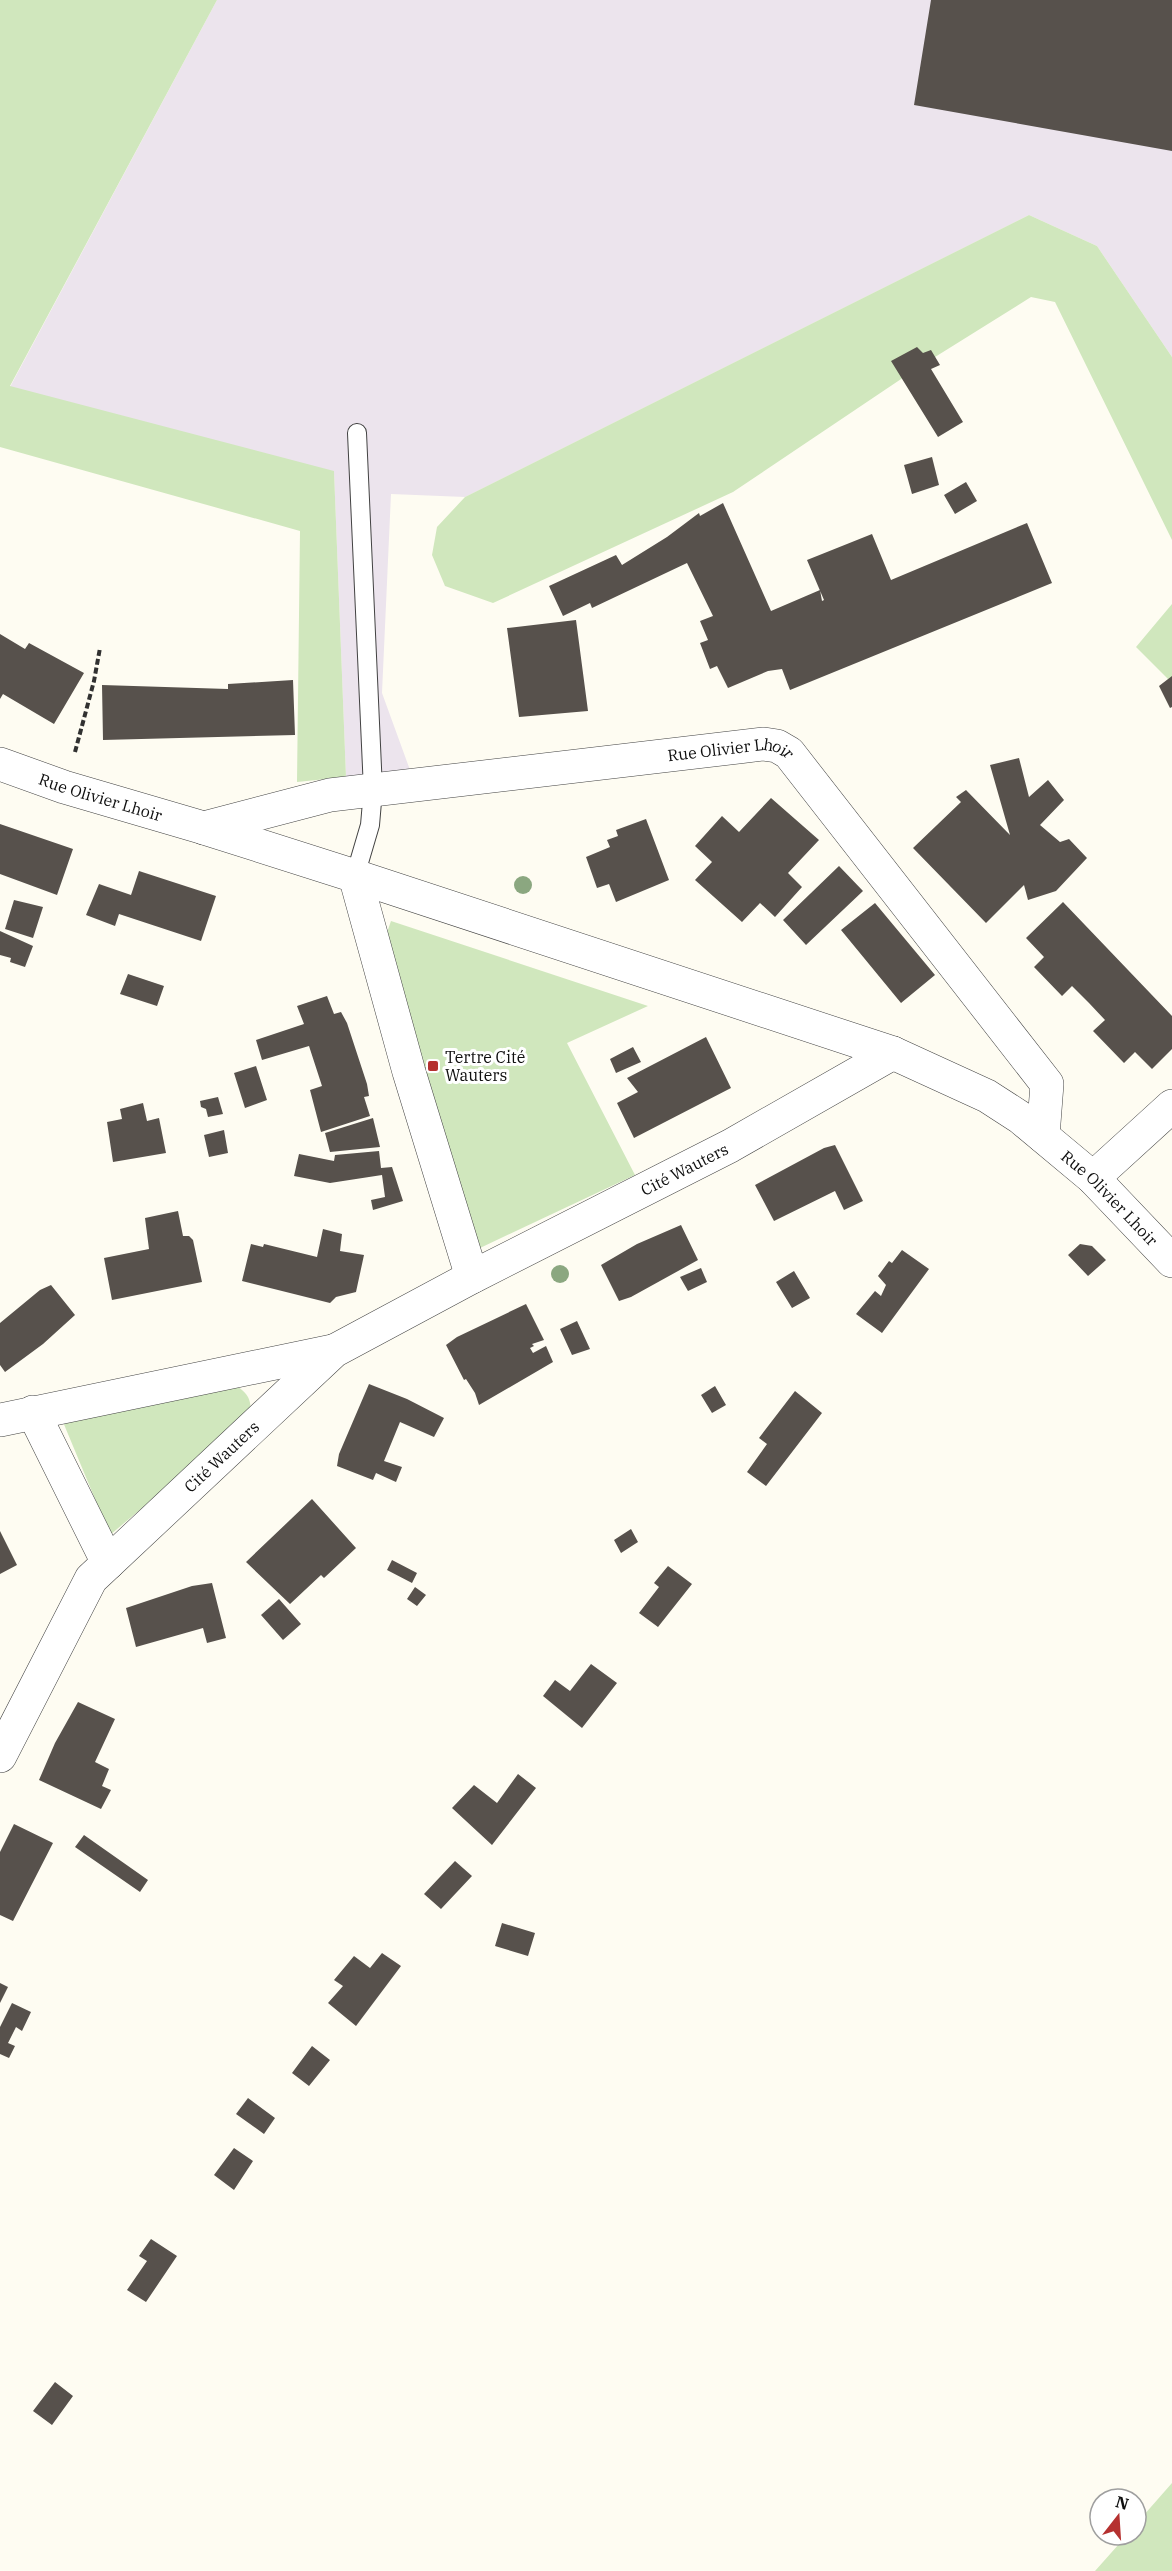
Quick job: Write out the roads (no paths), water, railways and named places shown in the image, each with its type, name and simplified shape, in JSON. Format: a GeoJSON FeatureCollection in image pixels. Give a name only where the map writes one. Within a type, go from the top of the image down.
{"type":"FeatureCollection","features":[{"type":"Feature","properties":{"kind":"street","name":"Rue Olivier Lhoir"},"geometry":{"type":"LineString","coordinates":[[204,828],[330,795],[764,744],[777,746],[789,753],[1047,1083],[1044,1137]]}},
{"type":"Feature","properties":{"kind":"street","name":"Rue Olivier Lhoir"},"geometry":{"type":"LineString","coordinates":[[0,764],[64,787],[355,876],[893,1053],[987,1096],[1022,1118],[1093,1178],[1172,1261]]}},
{"type":"Feature","properties":{"kind":"street"},"geometry":{"type":"LineString","coordinates":[[355,876],[409,1072],[472,1277]]}},
{"type":"Feature","properties":{"kind":"street","name":"Cité Wauters"},"geometry":{"type":"LineString","coordinates":[[0,1756],[91,1579],[334,1351],[472,1277],[730,1146],[893,1053]]}},
{"type":"Feature","properties":{"kind":"street"},"geometry":{"type":"LineString","coordinates":[[1093,1178],[1172,1106]]}},
{"type":"Feature","properties":{"kind":"street","name":"Cité Wauters"},"geometry":{"type":"LineString","coordinates":[[0,1420],[334,1351]]}},
{"type":"Feature","properties":{"kind":"street"},"geometry":{"type":"LineString","coordinates":[[33,1412],[108,1563]]}},
{"type":"Feature","properties":{"kind":"lane"},"geometry":{"type":"LineString","coordinates":[[355,876],[370,825],[373,790],[357,433]]}},
{"type":"Feature","properties":{"kind":"place","name":"Tertre Cité Wauters"},"geometry":{"type":"Point","coordinates":[433,1066]}}]}
